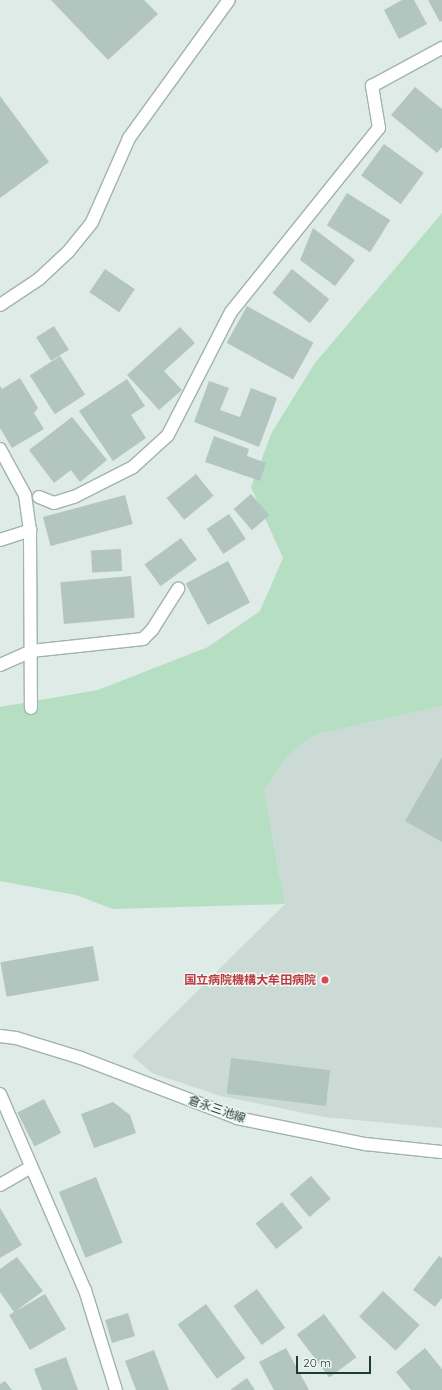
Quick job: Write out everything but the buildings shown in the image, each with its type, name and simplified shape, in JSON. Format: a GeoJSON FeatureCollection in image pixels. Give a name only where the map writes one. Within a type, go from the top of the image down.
{"type":"FeatureCollection","features":[{"type":"Feature","properties":{"kind":"street"},"geometry":{"type":"LineString","coordinates":[[0,306],[39,279],[68,252],[92,222],[129,138],[229,0]]}},
{"type":"Feature","properties":{"kind":"street"},"geometry":{"type":"LineString","coordinates":[[39,497],[54,503],[74,497],[133,467],[168,435],[231,312],[379,128],[372,86],[442,48]]}},
{"type":"Feature","properties":{"kind":"street"},"geometry":{"type":"LineString","coordinates":[[0,449],[25,495],[30,530],[31,708]]}},
{"type":"Feature","properties":{"kind":"street"},"geometry":{"type":"LineString","coordinates":[[0,540],[30,530]]}},
{"type":"Feature","properties":{"kind":"street"},"geometry":{"type":"LineString","coordinates":[[0,665],[31,651],[143,639],[152,630],[178,589]]}},
{"type":"Feature","properties":{"kind":"street","name":"倉永三池線"},"geometry":{"type":"LineString","coordinates":[[0,1036],[16,1038],[81,1058],[238,1118],[365,1144],[442,1152]]}},
{"type":"Feature","properties":{"kind":"street"},"geometry":{"type":"LineString","coordinates":[[0,1094],[30,1168],[85,1290],[116,1390]]}},
{"type":"Feature","properties":{"kind":"street"},"geometry":{"type":"LineString","coordinates":[[0,1185],[30,1168]]}},
{"type":"Feature","properties":{"kind":"shaded area","name":"国立病院機構大牟田病院"},"geometry":{"type":"Polygon","coordinates":[[[442,706],[442,1128],[324,1117],[221,1096],[152,1073],[132,1056],[285,904],[264,790],[287,757],[309,738],[318,734],[442,706]]]}},
{"type":"Feature","properties":{"kind":"green space"},"geometry":{"type":"Polygon","coordinates":[[[442,213],[442,706],[318,734],[309,738],[287,757],[264,790],[285,904],[113,909],[76,895],[0,881],[0,707],[98,690],[208,647],[260,611],[283,558],[251,487],[272,432],[315,363],[442,213]]]}},
{"type":"Feature","properties":{"kind":"place","name":"国立病院機構大牟田病院"},"geometry":{"type":"Point","coordinates":[325,980]}}]}
